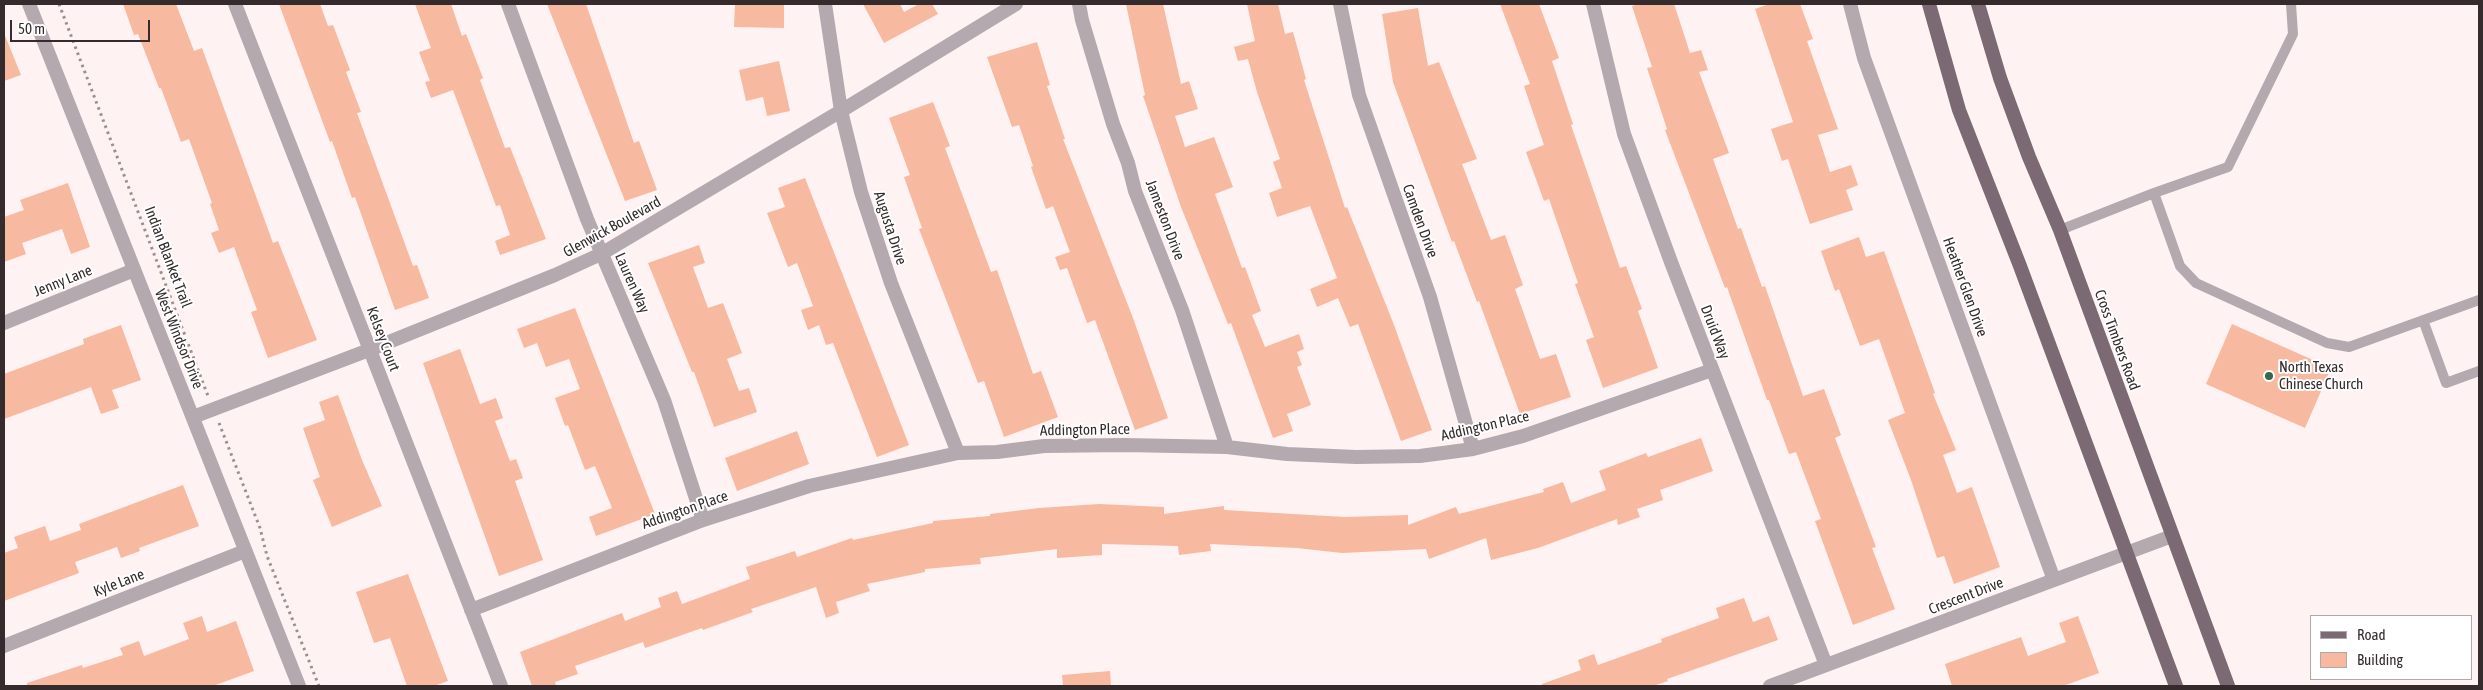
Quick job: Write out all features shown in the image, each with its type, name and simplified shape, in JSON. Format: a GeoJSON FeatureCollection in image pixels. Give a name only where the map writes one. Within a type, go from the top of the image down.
{"type":"FeatureCollection","features":[{"type":"Feature","properties":{"kind":"main road"},"geometry":{"type":"LineString","coordinates":[[1929,4],[1959,110],[2020,266],[2176,686]]}},
{"type":"Feature","properties":{"kind":"main road","name":"Cross Timbers Road"},"geometry":{"type":"LineString","coordinates":[[1978,4],[2000,78],[2026,148],[2060,230],[2228,686]]}},
{"type":"Feature","properties":{"kind":"street","name":"West Windsor Drive"},"geometry":{"type":"LineString","coordinates":[[29,4],[299,686]]}},
{"type":"Feature","properties":{"kind":"street","name":"Kelsey Court"},"geometry":{"type":"LineString","coordinates":[[236,4],[501,686]]}},
{"type":"Feature","properties":{"kind":"street","name":"Lauren Way"},"geometry":{"type":"LineString","coordinates":[[508,4],[601,254],[618,287],[664,400],[703,520]]}},
{"type":"Feature","properties":{"kind":"street","name":"Augusta Drive"},"geometry":{"type":"LineString","coordinates":[[825,4],[841,111],[852,164],[891,283],[958,453]]}},
{"type":"Feature","properties":{"kind":"street","name":"Glenwick Boulevard"},"geometry":{"type":"LineString","coordinates":[[192,417],[370,350],[555,276],[601,254],[1016,4]]}},
{"type":"Feature","properties":{"kind":"street","name":"Jameston Drive"},"geometry":{"type":"LineString","coordinates":[[1079,4],[1113,124],[1128,163],[1135,191],[1182,310],[1227,447]]}},
{"type":"Feature","properties":{"kind":"street","name":"Camden Drive"},"geometry":{"type":"LineString","coordinates":[[1340,4],[1359,95],[1430,297],[1473,449]]}},
{"type":"Feature","properties":{"kind":"street","name":"Druid Way"},"geometry":{"type":"LineString","coordinates":[[1593,4],[1624,134],[1712,370],[1826,665]]}},
{"type":"Feature","properties":{"kind":"street","name":"Heather Glen Drive"},"geometry":{"type":"LineString","coordinates":[[1850,4],[1864,58],[2054,580]]}},
{"type":"Feature","properties":{"kind":"street","name":"Jenny Lane"},"geometry":{"type":"LineString","coordinates":[[4,323],[134,270]]}},
{"type":"Feature","properties":{"kind":"street","name":"Addington Place"},"geometry":{"type":"LineString","coordinates":[[471,610],[703,520],[809,486],[958,453],[997,452],[1044,446],[1227,447],[1287,454],[1356,457],[1420,456],[1473,449],[1523,436],[1712,370]]}},
{"type":"Feature","properties":{"kind":"street","name":"Crescent Drive"},"geometry":{"type":"LineString","coordinates":[[1770,686],[2172,536]]}},
{"type":"Feature","properties":{"kind":"street","name":"Kyle Lane"},"geometry":{"type":"LineString","coordinates":[[4,646],[245,551]]}},
{"type":"Feature","properties":{"kind":"lane"},"geometry":{"type":"LineString","coordinates":[[2060,230],[2154,193],[2228,167],[2293,34],[2291,4]]}},
{"type":"Feature","properties":{"kind":"lane"},"geometry":{"type":"LineString","coordinates":[[2154,193],[2180,266],[2196,283],[2327,343],[2349,347],[2479,300]]}},
{"type":"Feature","properties":{"kind":"lane"},"geometry":{"type":"LineString","coordinates":[[2423,320],[2446,383],[2479,371]]}},
{"type":"Feature","properties":{"kind":"path","name":"Indian Blanket Trail"},"geometry":{"type":"LineString","coordinates":[[59,4],[260,528],[267,556],[320,686]]}},
{"type":"Feature","properties":{"kind":"building"},"geometry":{"type":"Polygon","coordinates":[[[123,4],[176,4],[194,51],[202,48],[273,243],[278,241],[317,340],[268,358],[251,312],[257,310],[234,247],[219,253],[211,233],[219,230],[210,204],[212,203],[189,139],[181,142],[161,88],[159,88],[138,34],[134,35],[123,4]]]}},
{"type":"Feature","properties":{"kind":"building"},"geometry":{"type":"Polygon","coordinates":[[[279,4],[320,4],[328,26],[333,25],[350,70],[346,72],[361,112],[357,113],[413,266],[417,265],[429,298],[395,310],[355,197],[352,198],[279,4]]]}},
{"type":"Feature","properties":{"kind":"building"},"geometry":{"type":"Polygon","coordinates":[[[415,4],[451,4],[462,36],[466,34],[483,78],[480,80],[505,148],[510,147],[546,239],[500,255],[495,241],[510,235],[500,205],[496,206],[453,90],[431,98],[425,82],[430,81],[419,52],[431,48],[415,4]]]}},
{"type":"Feature","properties":{"kind":"building"},"geometry":{"type":"Polygon","coordinates":[[[547,4],[586,4],[634,143],[639,141],[657,190],[625,201],[547,4]]]}},
{"type":"Feature","properties":{"kind":"building"},"geometry":{"type":"Polygon","coordinates":[[[735,4],[784,4],[784,28],[734,27],[735,4]]]}},
{"type":"Feature","properties":{"kind":"building"},"geometry":{"type":"Polygon","coordinates":[[[863,4],[900,4],[904,12],[919,4],[932,4],[938,14],[884,43],[863,4]]]}},
{"type":"Feature","properties":{"kind":"building"},"geometry":{"type":"Polygon","coordinates":[[[1126,4],[1163,4],[1181,84],[1189,81],[1198,109],[1175,116],[1185,147],[1214,137],[1233,187],[1215,194],[1242,268],[1245,267],[1261,311],[1252,315],[1265,347],[1299,334],[1304,349],[1297,352],[1302,365],[1297,367],[1311,405],[1287,414],[1293,431],[1273,438],[1231,323],[1228,324],[1181,207],[1143,96],[1145,95],[1126,4]]]}},
{"type":"Feature","properties":{"kind":"building"},"geometry":{"type":"Polygon","coordinates":[[[1247,4],[1278,4],[1285,34],[1293,32],[1306,79],[1304,80],[1345,208],[1347,207],[1394,325],[1432,430],[1401,441],[1358,324],[1350,327],[1338,298],[1317,307],[1310,289],[1337,278],[1310,206],[1277,217],[1269,193],[1282,188],[1273,162],[1280,159],[1248,59],[1238,61],[1234,47],[1255,41],[1247,4]]]}},
{"type":"Feature","properties":{"kind":"building"},"geometry":{"type":"Polygon","coordinates":[[[1500,4],[1539,4],[1559,58],[1552,61],[1573,124],[1571,125],[1620,268],[1626,266],[1642,309],[1638,311],[1658,368],[1603,388],[1586,340],[1594,337],[1575,284],[1578,283],[1549,199],[1544,201],[1526,152],[1544,145],[1524,86],[1530,84],[1500,4]]]}},
{"type":"Feature","properties":{"kind":"building"},"geometry":{"type":"Polygon","coordinates":[[[1640,4],[1674,4],[1690,53],[1701,50],[1708,70],[1699,72],[1729,153],[1713,159],[1738,229],[1741,228],[1762,287],[1765,286],[1803,396],[1824,389],[1841,435],[1835,438],[1876,547],[1872,548],[1895,609],[1853,625],[1815,521],[1821,519],[1796,452],[1789,454],[1769,400],[1767,400],[1727,287],[1725,288],[1665,130],[1667,129],[1647,68],[1652,67],[1632,6],[1640,4]]]}},
{"type":"Feature","properties":{"kind":"building"},"geometry":{"type":"Polygon","coordinates":[[[1769,4],[1800,4],[1813,39],[1807,41],[1838,129],[1818,135],[1830,172],[1851,165],[1858,185],[1846,190],[1853,210],[1810,224],[1788,159],[1782,161],[1771,129],[1793,122],[1755,9],[1769,4]]]}},
{"type":"Feature","properties":{"kind":"building"},"geometry":{"type":"Polygon","coordinates":[[[1418,8],[1428,66],[1439,62],[1477,159],[1462,164],[1491,240],[1505,235],[1523,285],[1515,289],[1540,359],[1556,354],[1571,397],[1520,414],[1479,301],[1477,302],[1454,241],[1452,242],[1393,82],[1382,14],[1418,8]]]}},
{"type":"Feature","properties":{"kind":"building"},"geometry":{"type":"Polygon","coordinates":[[[4,33],[21,75],[4,81],[4,33]]]}},
{"type":"Feature","properties":{"kind":"building"},"geometry":{"type":"Polygon","coordinates":[[[1037,42],[1050,85],[1047,86],[1065,139],[1063,139],[1133,318],[1168,418],[1135,430],[1095,320],[1087,323],[1067,268],[1060,270],[1055,257],[1070,252],[1053,206],[1046,209],[1019,125],[1012,127],[987,57],[1037,42]]]}},
{"type":"Feature","properties":{"kind":"building"},"geometry":{"type":"Polygon","coordinates":[[[779,61],[790,111],[767,116],[763,97],[746,101],[739,70],[779,61]]]}},
{"type":"Feature","properties":{"kind":"building"},"geometry":{"type":"Polygon","coordinates":[[[933,102],[950,146],[945,148],[991,272],[997,270],[1033,374],[1041,371],[1058,417],[1004,437],[984,381],[978,383],[919,229],[922,228],[904,177],[910,175],[889,118],[933,102]]]}},
{"type":"Feature","properties":{"kind":"building"},"geometry":{"type":"Polygon","coordinates":[[[805,178],[909,445],[877,457],[833,343],[826,345],[819,325],[808,330],[801,310],[813,306],[797,263],[788,267],[767,213],[785,207],[778,188],[805,178]]]}},
{"type":"Feature","properties":{"kind":"building"},"geometry":{"type":"Polygon","coordinates":[[[68,183],[90,247],[71,254],[62,229],[22,243],[26,254],[4,262],[4,217],[24,210],[20,200],[68,183]]]}},
{"type":"Feature","properties":{"kind":"building"},"geometry":{"type":"Polygon","coordinates":[[[1859,237],[1866,257],[1884,251],[1935,393],[1933,394],[1956,450],[1943,455],[1957,493],[1972,487],[2000,567],[1954,584],[1944,556],[1937,558],[1911,480],[1888,420],[1905,413],[1879,339],[1860,346],[1839,289],[1835,291],[1821,251],[1859,237]]]}},
{"type":"Feature","properties":{"kind":"building"},"geometry":{"type":"Polygon","coordinates":[[[699,245],[705,263],[693,267],[708,308],[723,303],[742,353],[727,359],[739,391],[749,388],[757,412],[714,427],[694,372],[692,372],[648,263],[699,245]]]}},
{"type":"Feature","properties":{"kind":"building"},"geometry":{"type":"Polygon","coordinates":[[[575,308],[655,514],[596,536],[589,517],[612,508],[595,466],[585,470],[568,425],[565,426],[555,398],[580,389],[569,359],[546,367],[537,343],[524,348],[517,329],[575,308]]]}},
{"type":"Feature","properties":{"kind":"building","name":"North Texas Chinese Church"},"geometry":{"type":"Polygon","coordinates":[[[2232,324],[2331,368],[2305,428],[2206,384],[2232,324]]]}},
{"type":"Feature","properties":{"kind":"building"},"geometry":{"type":"Polygon","coordinates":[[[121,325],[141,380],[112,390],[119,408],[101,414],[91,387],[4,419],[4,374],[84,344],[83,339],[121,325]]]}},
{"type":"Feature","properties":{"kind":"building"},"geometry":{"type":"Polygon","coordinates":[[[460,349],[480,404],[496,398],[503,418],[495,421],[510,461],[516,459],[523,478],[515,481],[543,560],[499,576],[423,363],[460,349]]]}},
{"type":"Feature","properties":{"kind":"building"},"geometry":{"type":"Polygon","coordinates":[[[338,395],[362,460],[382,506],[332,527],[313,480],[320,477],[303,428],[325,420],[319,402],[338,395]]]}},
{"type":"Feature","properties":{"kind":"building"},"geometry":{"type":"Polygon","coordinates":[[[797,431],[809,464],[737,491],[725,458],[797,431]]]}},
{"type":"Feature","properties":{"kind":"building"},"geometry":{"type":"Polygon","coordinates":[[[1701,438],[1713,471],[1660,490],[1663,500],[1637,509],[1640,517],[1618,525],[1617,519],[1538,548],[1491,560],[1486,538],[1429,559],[1426,549],[1342,553],[1297,548],[1210,544],[1211,551],[1179,555],[1178,546],[1102,544],[1102,555],[1057,558],[1057,549],[980,558],[981,564],[925,569],[925,572],[867,584],[870,591],[836,602],[839,613],[826,618],[816,587],[751,609],[753,612],[703,630],[702,628],[645,648],[643,642],[575,666],[578,674],[555,682],[556,686],[532,686],[520,652],[622,613],[625,621],[661,607],[658,598],[677,591],[682,604],[750,579],[746,567],[795,551],[797,557],[852,538],[853,540],[933,523],[933,521],[990,516],[990,514],[1039,508],[1099,504],[1164,507],[1164,514],[1224,506],[1224,510],[1345,517],[1408,515],[1408,525],[1456,507],[1459,514],[1544,492],[1543,489],[1563,482],[1571,503],[1606,490],[1599,471],[1646,453],[1648,457],[1701,438]]]}},
{"type":"Feature","properties":{"kind":"building"},"geometry":{"type":"Polygon","coordinates":[[[183,485],[199,526],[139,548],[140,551],[121,558],[117,547],[75,562],[79,573],[4,601],[4,553],[18,548],[14,537],[45,526],[50,541],[81,530],[79,524],[183,485]]]}},
{"type":"Feature","properties":{"kind":"building"},"geometry":{"type":"Polygon","coordinates":[[[408,574],[448,681],[434,686],[407,686],[390,638],[374,643],[356,592],[408,574]]]}},
{"type":"Feature","properties":{"kind":"building"},"geometry":{"type":"Polygon","coordinates":[[[1744,598],[1753,622],[1769,616],[1778,640],[1667,679],[1668,681],[1653,686],[1542,686],[1542,684],[1581,670],[1578,660],[1594,654],[1598,665],[1662,642],[1661,639],[1719,618],[1716,608],[1744,598]]]}},
{"type":"Feature","properties":{"kind":"building"},"geometry":{"type":"Polygon","coordinates":[[[202,616],[207,632],[236,621],[254,671],[213,686],[27,686],[27,683],[82,665],[83,668],[123,655],[120,648],[139,641],[144,656],[189,639],[183,623],[202,616]]]}},
{"type":"Feature","properties":{"kind":"building"},"geometry":{"type":"Polygon","coordinates":[[[2078,616],[2099,673],[2063,686],[1952,686],[1945,664],[2021,637],[2028,656],[2066,642],[2059,623],[2078,616]]]}},
{"type":"Feature","properties":{"kind":"building"},"geometry":{"type":"Polygon","coordinates":[[[1110,671],[1111,686],[1063,686],[1062,675],[1110,671]]]}},
{"type":"Feature","properties":{"kind":"place","name":"North Texas Chinese Church"},"geometry":{"type":"Point","coordinates":[2269,376]}}]}
